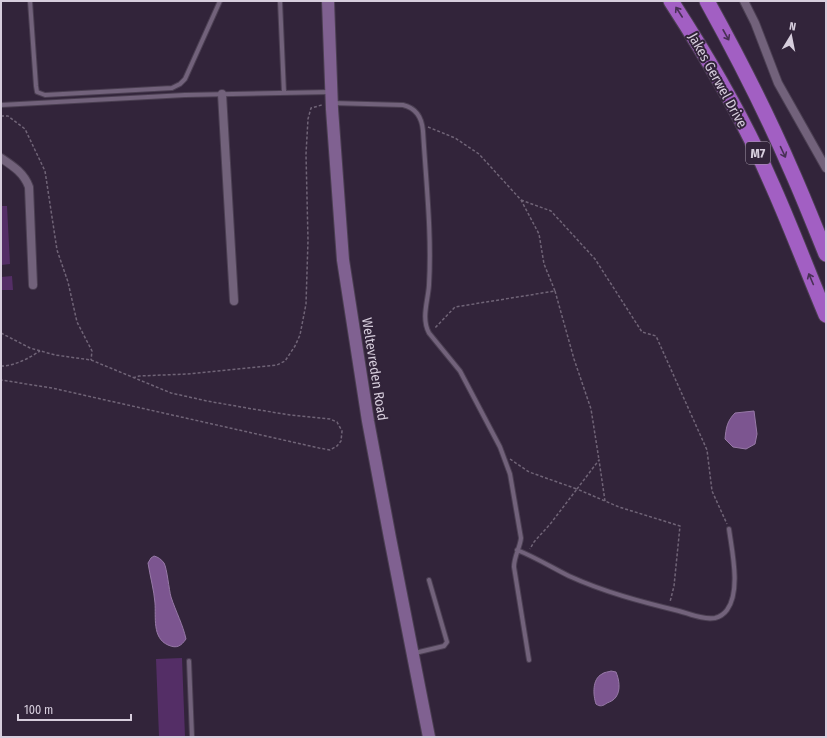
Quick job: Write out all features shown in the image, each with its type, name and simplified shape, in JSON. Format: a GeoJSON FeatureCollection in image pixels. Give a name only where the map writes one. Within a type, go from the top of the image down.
{"type":"FeatureCollection","features":[{"type":"Feature","properties":{"kind":"highway","name":"Jakes Gerwel Drive"},"geometry":{"type":"LineString","coordinates":[[672,1],[724,88],[757,152],[770,179],[826,315]]}},
{"type":"Feature","properties":{"kind":"highway","name":"Jakes Gerwel Drive"},"geometry":{"type":"LineString","coordinates":[[707,1],[761,104],[792,172],[826,254]]}},
{"type":"Feature","properties":{"kind":"street","name":"Weltevreden Road"},"geometry":{"type":"LineString","coordinates":[[328,1],[332,97],[342,252],[368,421],[429,737]]}},
{"type":"Feature","properties":{"kind":"street"},"geometry":{"type":"LineString","coordinates":[[744,1],[755,23],[778,83],[826,168]]}},
{"type":"Feature","properties":{"kind":"street"},"geometry":{"type":"LineString","coordinates":[[222,94],[234,301]]}},
{"type":"Feature","properties":{"kind":"street"},"geometry":{"type":"LineString","coordinates":[[1,158],[21,173],[25,178],[28,187],[33,285]]}},
{"type":"Feature","properties":{"kind":"lane"},"geometry":{"type":"LineString","coordinates":[[30,1],[37,92],[45,95],[172,88],[180,84],[185,80],[220,1]]}},
{"type":"Feature","properties":{"kind":"lane"},"geometry":{"type":"LineString","coordinates":[[280,1],[284,93]]}},
{"type":"Feature","properties":{"kind":"lane"},"geometry":{"type":"LineString","coordinates":[[1,105],[185,95],[284,93],[403,105],[413,109],[423,125],[429,237],[429,285],[425,323],[429,333],[460,371],[503,454],[510,474],[521,538],[514,560],[514,567],[529,660]]}},
{"type":"Feature","properties":{"kind":"lane"},"geometry":{"type":"LineString","coordinates":[[517,550],[588,584],[669,609],[707,618],[715,618],[727,610],[734,595],[729,529]]}},
{"type":"Feature","properties":{"kind":"lane"},"geometry":{"type":"LineString","coordinates":[[413,654],[444,646],[447,642],[429,580]]}},
{"type":"Feature","properties":{"kind":"lane"},"geometry":{"type":"LineString","coordinates":[[189,661],[192,737]]}},
{"type":"Feature","properties":{"kind":"path"},"geometry":{"type":"LineString","coordinates":[[133,378],[139,376],[187,374],[276,365],[285,361],[288,357],[300,335],[306,304],[308,240],[306,154],[308,119],[311,108],[332,97]]}},
{"type":"Feature","properties":{"kind":"path"},"geometry":{"type":"LineString","coordinates":[[1,116],[8,116],[25,129],[45,171],[57,250],[68,282],[77,322],[92,351],[91,360]]}},
{"type":"Feature","properties":{"kind":"path"},"geometry":{"type":"LineString","coordinates":[[423,125],[455,138],[479,154],[521,200],[539,234],[544,264],[555,291],[574,359],[591,409],[598,460],[606,501]]}},
{"type":"Feature","properties":{"kind":"path"},"geometry":{"type":"LineString","coordinates":[[521,200],[551,211],[595,259],[642,332],[656,336],[707,450],[712,491],[729,529]]}},
{"type":"Feature","properties":{"kind":"path"},"geometry":{"type":"LineString","coordinates":[[429,333],[440,324],[455,307],[555,291]]}},
{"type":"Feature","properties":{"kind":"path"},"geometry":{"type":"LineString","coordinates":[[1,333],[30,348],[56,355],[91,360],[172,393],[207,401],[290,415],[330,419],[337,422],[342,431],[341,441],[337,446],[330,450],[52,388],[1,380]]}},
{"type":"Feature","properties":{"kind":"path"},"geometry":{"type":"LineString","coordinates":[[1,366],[8,366],[28,359],[40,351]]}},
{"type":"Feature","properties":{"kind":"path"},"geometry":{"type":"LineString","coordinates":[[503,454],[529,472],[577,489],[619,507],[680,526],[674,586],[669,609]]}},
{"type":"Feature","properties":{"kind":"path"},"geometry":{"type":"LineString","coordinates":[[527,554],[534,542],[551,524],[598,460]]}},
{"type":"Feature","properties":{"kind":"shaded area"},"geometry":{"type":"Polygon","coordinates":[[[754,411],[757,434],[755,444],[746,449],[733,447],[725,439],[726,428],[730,419],[735,413],[754,411]]]}},
{"type":"Feature","properties":{"kind":"shaded area"},"geometry":{"type":"Polygon","coordinates":[[[154,556],[161,559],[164,563],[171,597],[186,639],[176,647],[163,642],[157,632],[155,621],[155,603],[148,563],[154,556]]]}},
{"type":"Feature","properties":{"kind":"shaded area"},"geometry":{"type":"Polygon","coordinates":[[[611,671],[616,672],[618,678],[618,694],[612,701],[599,706],[596,704],[594,692],[596,680],[604,673],[611,671]]]}},
{"type":"Feature","properties":{"kind":"building"},"geometry":{"type":"Polygon","coordinates":[[[1,206],[7,206],[10,264],[1,265],[1,206]]]}},
{"type":"Feature","properties":{"kind":"building"},"geometry":{"type":"Polygon","coordinates":[[[12,276],[13,290],[1,290],[1,277],[12,276]]]}},
{"type":"Feature","properties":{"kind":"building"},"geometry":{"type":"Polygon","coordinates":[[[182,658],[185,737],[159,737],[156,659],[182,658]]]}}]}
